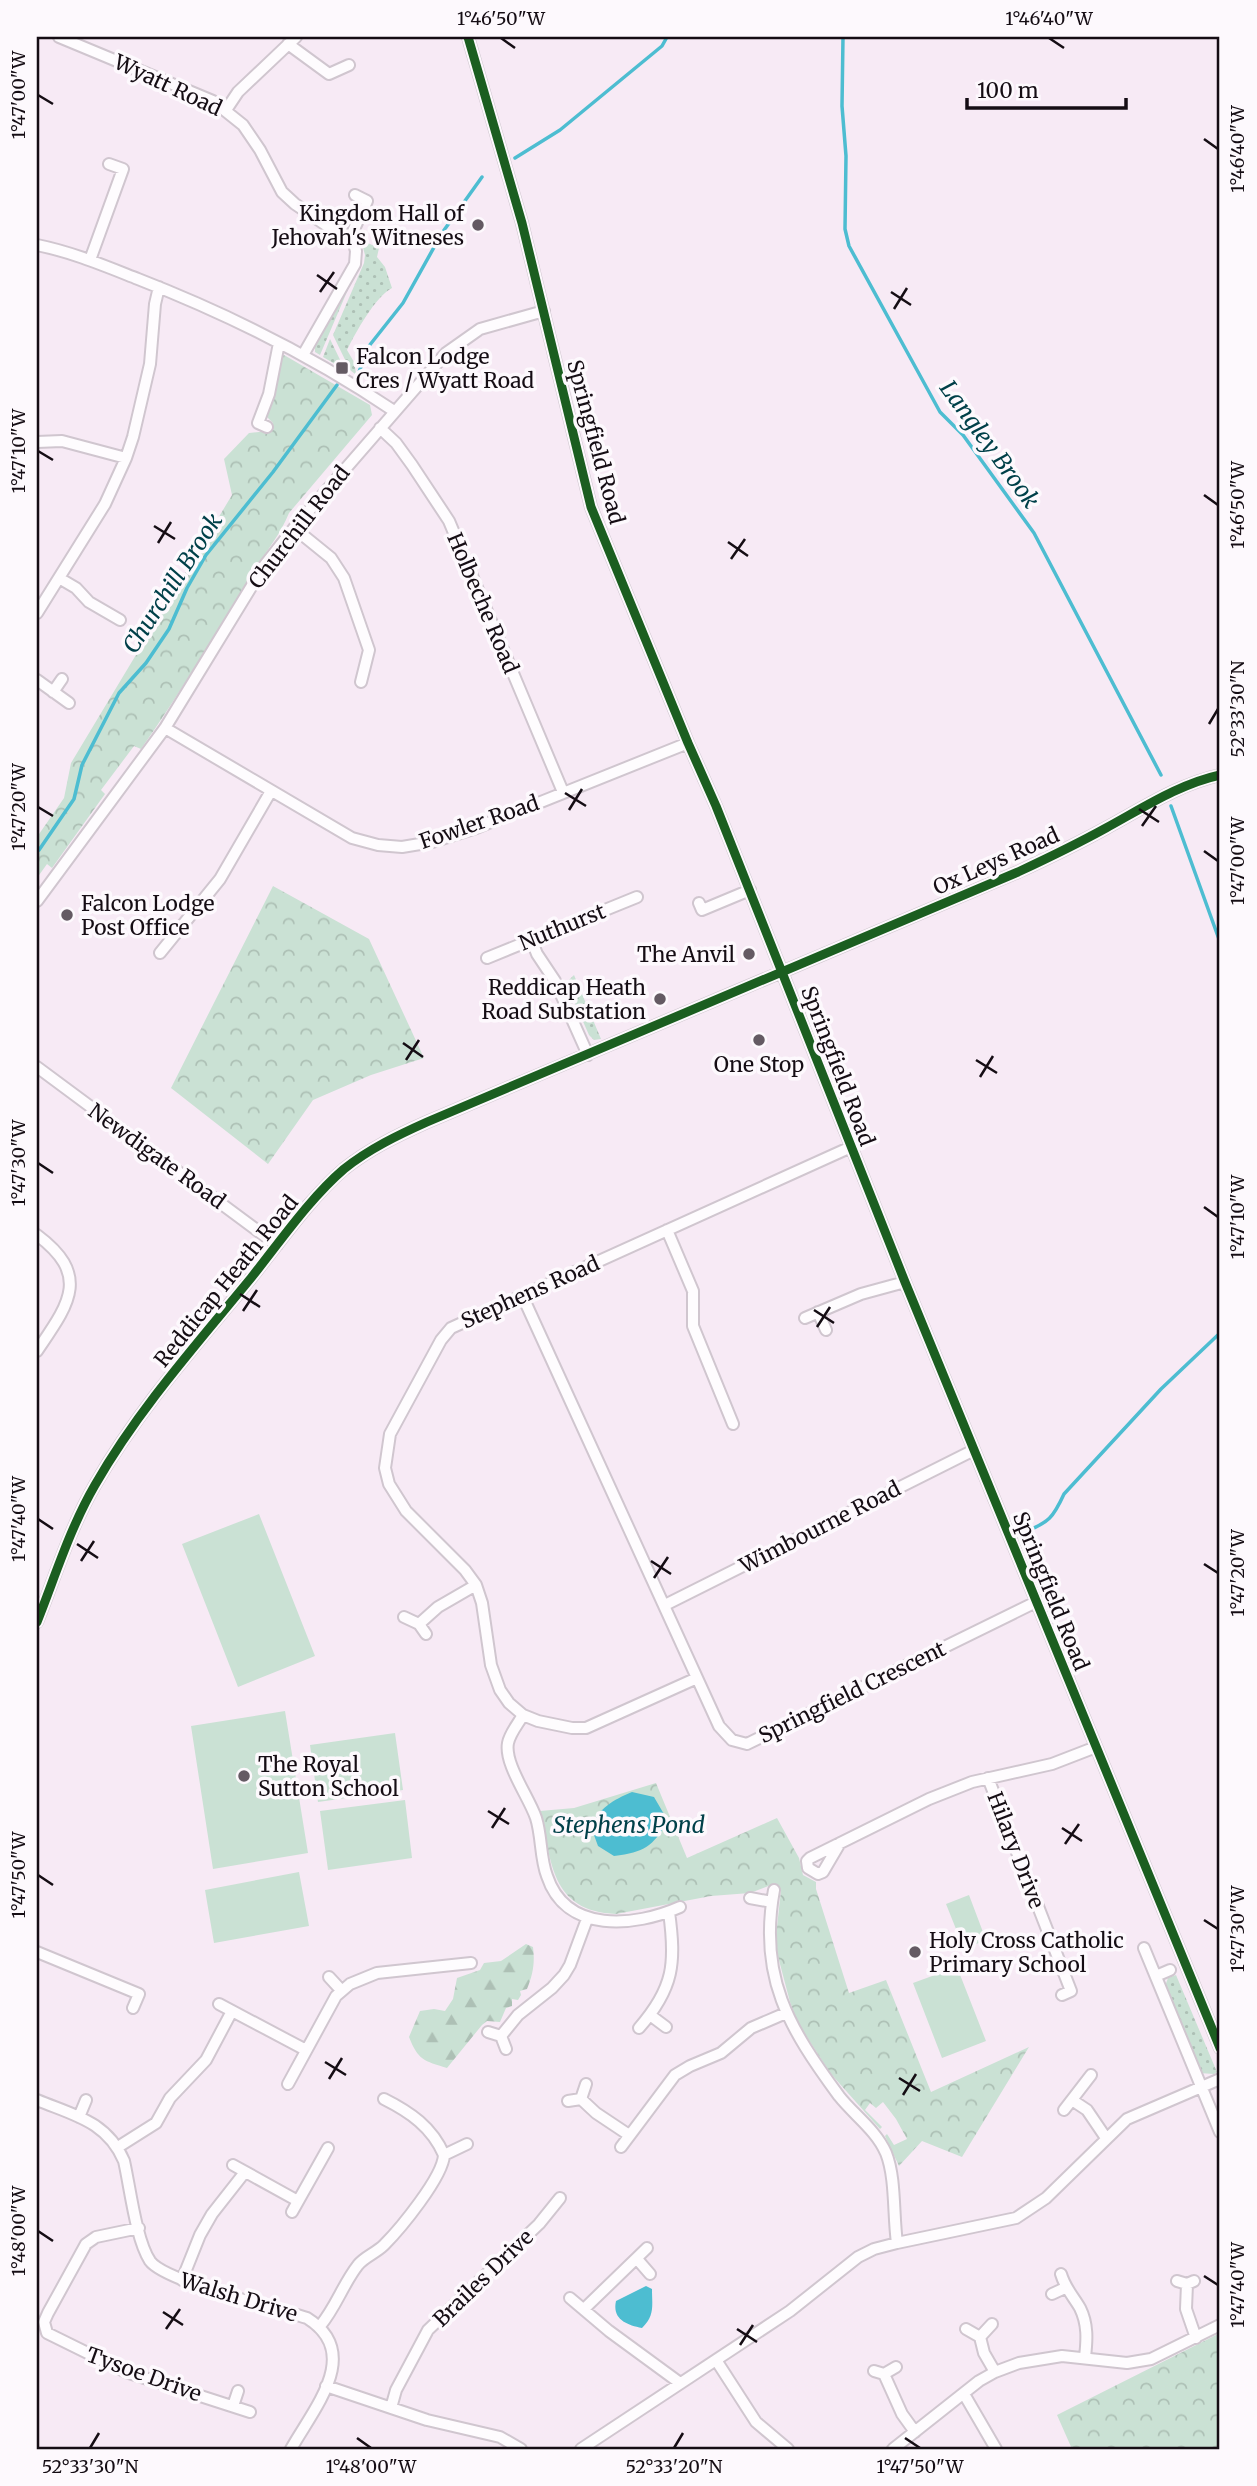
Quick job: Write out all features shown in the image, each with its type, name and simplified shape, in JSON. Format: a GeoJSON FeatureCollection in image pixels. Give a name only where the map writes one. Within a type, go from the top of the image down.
{"type":"FeatureCollection","features":[{"type":"Feature","properties":{"kind":"street","name":"Wyatt Road"},"geometry":{"type":"LineString","coordinates":[[60,37],[213,101],[226,110],[243,125],[260,149],[282,192],[295,204],[349,240]]}},
{"type":"Feature","properties":{"kind":"street","name":"Springfield Road"},"geometry":{"type":"LineString","coordinates":[[468,37],[522,223],[591,507],[750,890],[905,1282],[1220,2048]]}},
{"type":"Feature","properties":{"kind":"street"},"geometry":{"type":"LineString","coordinates":[[226,110],[239,92],[292,40],[329,74],[349,65]]}},
{"type":"Feature","properties":{"kind":"street"},"geometry":{"type":"LineString","coordinates":[[90,260],[123,169],[109,164]]}},
{"type":"Feature","properties":{"kind":"street"},"geometry":{"type":"LineString","coordinates":[[303,355],[355,264],[356,251],[349,240],[367,201],[355,195]]}},
{"type":"Feature","properties":{"kind":"street"},"geometry":{"type":"LineString","coordinates":[[37,244],[90,260],[222,313],[303,355],[394,411]]}},
{"type":"Feature","properties":{"kind":"street"},"geometry":{"type":"LineString","coordinates":[[37,613],[106,504],[126,458],[149,364],[159,287]]}},
{"type":"Feature","properties":{"kind":"street","name":"Churchill Road"},"geometry":{"type":"LineString","coordinates":[[37,901],[165,728],[264,566],[394,411],[459,342],[480,329],[544,311]]}},
{"type":"Feature","properties":{"kind":"street"},"geometry":{"type":"LineString","coordinates":[[267,427],[258,423],[269,394],[279,343]]}},
{"type":"Feature","properties":{"kind":"street","name":"Holbeche Road"},"geometry":{"type":"LineString","coordinates":[[380,428],[396,443],[449,521],[563,792]]}},
{"type":"Feature","properties":{"kind":"street"},"geometry":{"type":"LineString","coordinates":[[37,442],[62,441],[126,458]]}},
{"type":"Feature","properties":{"kind":"street"},"geometry":{"type":"LineString","coordinates":[[294,528],[331,558],[344,578],[369,650],[361,682]]}},
{"type":"Feature","properties":{"kind":"street"},"geometry":{"type":"LineString","coordinates":[[59,578],[76,588],[89,602],[120,620]]}},
{"type":"Feature","properties":{"kind":"street"},"geometry":{"type":"LineString","coordinates":[[53,692],[62,679]]}},
{"type":"Feature","properties":{"kind":"street"},"geometry":{"type":"LineString","coordinates":[[37,680],[69,703]]}},
{"type":"Feature","properties":{"kind":"street","name":"Fowler Road"},"geometry":{"type":"LineString","coordinates":[[165,728],[352,838],[377,845],[402,847],[432,842],[476,828],[688,743]]}},
{"type":"Feature","properties":{"kind":"street","name":"Ox Leys Road"},"geometry":{"type":"LineString","coordinates":[[782,972],[1018,872],[1069,848],[1158,798],[1220,775]]}},
{"type":"Feature","properties":{"kind":"street"},"geometry":{"type":"LineString","coordinates":[[160,953],[220,879],[271,791]]}},
{"type":"Feature","properties":{"kind":"street"},"geometry":{"type":"LineString","coordinates":[[699,903],[702,910],[750,890]]}},
{"type":"Feature","properties":{"kind":"street","name":"Nuthurst"},"geometry":{"type":"LineString","coordinates":[[487,958],[637,897]]}},
{"type":"Feature","properties":{"kind":"street"},"geometry":{"type":"LineString","coordinates":[[531,939],[537,954],[555,981],[588,1055]]}},
{"type":"Feature","properties":{"kind":"street","name":"Reddicap Heath Road"},"geometry":{"type":"LineString","coordinates":[[37,1622],[81,1514],[110,1461],[167,1380],[277,1245],[341,1172],[377,1146],[427,1122],[782,972]]}},
{"type":"Feature","properties":{"kind":"street","name":"Newdigate Road"},"geometry":{"type":"LineString","coordinates":[[37,1067],[277,1245]]}},
{"type":"Feature","properties":{"kind":"street","name":"Stephens Road"},"geometry":{"type":"LineString","coordinates":[[523,1715],[509,1703],[500,1690],[491,1665],[482,1603],[476,1585],[465,1570],[406,1511],[389,1484],[385,1468],[390,1434],[441,1340],[461,1322],[851,1147]]}},
{"type":"Feature","properties":{"kind":"street"},"geometry":{"type":"LineString","coordinates":[[667,1230],[693,1290],[693,1326],[723,1414],[733,1424]]}},
{"type":"Feature","properties":{"kind":"street"},"geometry":{"type":"LineString","coordinates":[[37,1236],[57,1252],[65,1265],[70,1282],[64,1308],[37,1351]]}},
{"type":"Feature","properties":{"kind":"street"},"geometry":{"type":"LineString","coordinates":[[805,1318],[861,1294],[905,1282]]}},
{"type":"Feature","properties":{"kind":"street","name":"Springfield Crescent"},"geometry":{"type":"LineString","coordinates":[[522,1295],[719,1726],[726,1736],[739,1744],[747,1744],[1038,1601]]}},
{"type":"Feature","properties":{"kind":"street"},"geometry":{"type":"LineString","coordinates":[[818,1312],[826,1330]]}},
{"type":"Feature","properties":{"kind":"street","name":"Wimbourne Road"},"geometry":{"type":"LineString","coordinates":[[665,1605],[974,1450]]}},
{"type":"Feature","properties":{"kind":"street"},"geometry":{"type":"LineString","coordinates":[[419,1624],[438,1607],[476,1585]]}},
{"type":"Feature","properties":{"kind":"street"},"geometry":{"type":"LineString","coordinates":[[404,1617],[419,1624],[426,1634]]}},
{"type":"Feature","properties":{"kind":"street"},"geometry":{"type":"LineString","coordinates":[[639,2028],[661,1997],[672,1969],[675,1910],[625,1921],[599,1922],[587,1919],[568,1907],[546,1875],[536,1818],[508,1756],[508,1744],[523,1715],[551,1724],[586,1728],[697,1678]]}},
{"type":"Feature","properties":{"kind":"street"},"geometry":{"type":"LineString","coordinates":[[840,1843],[929,1799],[988,1778],[1052,1763],[1096,1747]]}},
{"type":"Feature","properties":{"kind":"street","name":"Hilary Drive"},"geometry":{"type":"LineString","coordinates":[[988,1778],[1072,1991],[1062,1995]]}},
{"type":"Feature","properties":{"kind":"street"},"geometry":{"type":"LineString","coordinates":[[750,1898],[773,1896],[768,1946],[786,2013],[805,2047],[840,2097],[870,2129],[887,2155],[891,2170],[897,2242]]}},
{"type":"Feature","properties":{"kind":"street"},"geometry":{"type":"LineString","coordinates":[[501,2036],[518,2015],[564,1975],[587,1919]]}},
{"type":"Feature","properties":{"kind":"street"},"geometry":{"type":"LineString","coordinates":[[1144,1948],[1220,2132]]}},
{"type":"Feature","properties":{"kind":"street"},"geometry":{"type":"LineString","coordinates":[[37,1952],[139,1994],[133,2008]]}},
{"type":"Feature","properties":{"kind":"street"},"geometry":{"type":"LineString","coordinates":[[288,2084],[341,1990],[377,1973],[471,1963]]}},
{"type":"Feature","properties":{"kind":"street"},"geometry":{"type":"LineString","coordinates":[[445,1967],[447,1979]]}},
{"type":"Feature","properties":{"kind":"street"},"geometry":{"type":"LineString","coordinates":[[1156,1976],[1170,1970]]}},
{"type":"Feature","properties":{"kind":"street"},"geometry":{"type":"LineString","coordinates":[[329,1977],[341,1990]]}},
{"type":"Feature","properties":{"kind":"street"},"geometry":{"type":"LineString","coordinates":[[219,2004],[306,2050]]}},
{"type":"Feature","properties":{"kind":"street"},"geometry":{"type":"LineString","coordinates":[[118,2147],[156,2123],[170,2098],[206,2060],[232,2011]]}},
{"type":"Feature","properties":{"kind":"street"},"geometry":{"type":"LineString","coordinates":[[621,2147],[675,2075],[721,2053],[751,2028],[786,2013]]}},
{"type":"Feature","properties":{"kind":"street"},"geometry":{"type":"LineString","coordinates":[[650,2015],[666,2027]]}},
{"type":"Feature","properties":{"kind":"street"},"geometry":{"type":"LineString","coordinates":[[488,2032],[501,2036]]}},
{"type":"Feature","properties":{"kind":"street"},"geometry":{"type":"LineString","coordinates":[[501,2036],[506,2049]]}},
{"type":"Feature","properties":{"kind":"street"},"geometry":{"type":"LineString","coordinates":[[1063,2110],[1091,2075]]}},
{"type":"Feature","properties":{"kind":"street"},"geometry":{"type":"LineString","coordinates":[[581,2449],[790,2311],[858,2257],[897,2242],[1016,2218],[1046,2198],[1106,2138],[1134,2115],[1220,2079]]}},
{"type":"Feature","properties":{"kind":"street"},"geometry":{"type":"LineString","coordinates":[[580,2099],[586,2084]]}},
{"type":"Feature","properties":{"kind":"street"},"geometry":{"type":"LineString","coordinates":[[320,2326],[359,2263],[382,2248],[441,2170],[443,2155],[436,2139],[418,2119],[384,2099]]}},
{"type":"Feature","properties":{"kind":"street"},"geometry":{"type":"LineString","coordinates":[[580,2099],[629,2135]]}},
{"type":"Feature","properties":{"kind":"street"},"geometry":{"type":"LineString","coordinates":[[568,2101],[580,2099]]}},
{"type":"Feature","properties":{"kind":"street","name":"Walsh Drive"},"geometry":{"type":"LineString","coordinates":[[37,2100],[100,2127],[118,2147],[124,2161],[144,2250],[158,2269],[182,2280],[307,2318],[320,2326],[330,2340],[334,2355],[332,2372],[291,2449]]}},
{"type":"Feature","properties":{"kind":"street"},"geometry":{"type":"LineString","coordinates":[[79,2117],[86,2100]]}},
{"type":"Feature","properties":{"kind":"street"},"geometry":{"type":"LineString","coordinates":[[1072,2100],[1087,2110],[1106,2138]]}},
{"type":"Feature","properties":{"kind":"street"},"geometry":{"type":"LineString","coordinates":[[390,2116],[395,2105]]}},
{"type":"Feature","properties":{"kind":"street"},"geometry":{"type":"LineString","coordinates":[[443,2155],[467,2144]]}},
{"type":"Feature","properties":{"kind":"street"},"geometry":{"type":"LineString","coordinates":[[292,2212],[327,2148]]}},
{"type":"Feature","properties":{"kind":"street"},"geometry":{"type":"LineString","coordinates":[[233,2165],[298,2201]]}},
{"type":"Feature","properties":{"kind":"street"},"geometry":{"type":"LineString","coordinates":[[182,2280],[200,2235],[212,2214],[245,2172]]}},
{"type":"Feature","properties":{"kind":"street","name":"Brailes Drive"},"geometry":{"type":"LineString","coordinates":[[391,2408],[396,2390],[428,2330],[539,2224],[560,2198]]}},
{"type":"Feature","properties":{"kind":"street","name":"Brailes Drive"},"geometry":{"type":"LineString","coordinates":[[530,2214],[539,2224]]}},
{"type":"Feature","properties":{"kind":"street","name":"Tysoe Drive"},"geometry":{"type":"LineString","coordinates":[[139,2228],[96,2237],[86,2244],[44,2322],[47,2333],[126,2372],[250,2412]]}},
{"type":"Feature","properties":{"kind":"street"},"geometry":{"type":"LineString","coordinates":[[584,2309],[648,2248]]}},
{"type":"Feature","properties":{"kind":"street"},"geometry":{"type":"LineString","coordinates":[[637,2259],[650,2274]]}},
{"type":"Feature","properties":{"kind":"street"},"geometry":{"type":"LineString","coordinates":[[1061,2274],[1065,2288],[1078,2305],[1085,2321],[1088,2337],[1085,2357]]}},
{"type":"Feature","properties":{"kind":"street"},"geometry":{"type":"LineString","coordinates":[[1186,2282],[1186,2309],[1196,2339]]}},
{"type":"Feature","properties":{"kind":"street"},"geometry":{"type":"LineString","coordinates":[[1052,2294],[1065,2288]]}},
{"type":"Feature","properties":{"kind":"street"},"geometry":{"type":"LineString","coordinates":[[570,2298],[680,2383]]}},
{"type":"Feature","properties":{"kind":"street"},"geometry":{"type":"LineString","coordinates":[[980,2337],[992,2325]]}},
{"type":"Feature","properties":{"kind":"street"},"geometry":{"type":"LineString","coordinates":[[893,2449],[995,2372],[1042,2358],[1062,2356],[1127,2364],[1151,2359],[1220,2326]]}},
{"type":"Feature","properties":{"kind":"street"},"geometry":{"type":"LineString","coordinates":[[966,2329],[980,2337],[995,2372]]}},
{"type":"Feature","properties":{"kind":"street"},"geometry":{"type":"LineString","coordinates":[[716,2360],[756,2422],[788,2449]]}},
{"type":"Feature","properties":{"kind":"street"},"geometry":{"type":"LineString","coordinates":[[896,2367],[879,2372],[915,2432]]}},
{"type":"Feature","properties":{"kind":"street"},"geometry":{"type":"LineString","coordinates":[[326,2386],[427,2420],[500,2437],[521,2449]]}},
{"type":"Feature","properties":{"kind":"street"},"geometry":{"type":"LineString","coordinates":[[233,2406],[238,2391]]}},
{"type":"Feature","properties":{"kind":"street"},"geometry":{"type":"LineString","coordinates":[[964,2394],[996,2449]]}},
{"type":"Feature","properties":{"kind":"green space"},"geometry":{"type":"Polygon","coordinates":[[[361,240],[379,248],[377,257],[385,267],[392,288],[373,307],[347,350],[360,378],[350,370],[333,335],[364,263],[361,240]]]}},
{"type":"Feature","properties":{"kind":"green space"},"geometry":{"type":"Polygon","coordinates":[[[351,279],[320,355],[315,352],[315,342],[351,279]]]}},
{"type":"Feature","properties":{"kind":"green space"},"geometry":{"type":"Polygon","coordinates":[[[330,339],[345,370],[323,357],[330,339]]]}},
{"type":"Feature","properties":{"kind":"green space"},"geometry":{"type":"Polygon","coordinates":[[[284,355],[370,405],[372,415],[289,513],[170,707],[141,749],[134,746],[101,790],[105,794],[52,868],[47,864],[37,878],[37,837],[64,798],[71,763],[232,495],[224,459],[249,433],[269,431],[273,423],[265,415],[280,357],[284,355]]]}},
{"type":"Feature","properties":{"kind":"green space"},"geometry":{"type":"Polygon","coordinates":[[[273,886],[369,939],[424,1058],[371,1075],[313,1100],[268,1164],[171,1088],[273,886]]]}},
{"type":"Feature","properties":{"kind":"green space"},"geometry":{"type":"Polygon","coordinates":[[[574,975],[601,1039],[594,1040],[589,1035],[566,983],[574,975]]]}},
{"type":"Feature","properties":{"kind":"green space"},"geometry":{"type":"Polygon","coordinates":[[[259,1514],[315,1656],[238,1687],[182,1544],[259,1514]]]}},
{"type":"Feature","properties":{"kind":"green space"},"geometry":{"type":"Polygon","coordinates":[[[285,1711],[308,1853],[213,1869],[191,1726],[285,1711]]]}},
{"type":"Feature","properties":{"kind":"green space"},"geometry":{"type":"Polygon","coordinates":[[[395,1733],[403,1790],[318,1802],[310,1745],[395,1733]]]}},
{"type":"Feature","properties":{"kind":"green space"},"geometry":{"type":"Polygon","coordinates":[[[656,1783],[687,1858],[777,1818],[799,1858],[803,1875],[816,1882],[849,1993],[886,1980],[931,2092],[1029,2047],[962,2157],[922,2141],[899,2166],[885,2136],[887,2134],[894,2145],[907,2139],[896,2119],[883,2102],[876,2108],[870,2103],[865,2110],[882,2127],[880,2129],[831,2074],[799,2025],[790,2002],[775,1945],[781,1890],[771,1885],[750,1893],[711,1896],[616,1914],[594,1911],[578,1904],[566,1894],[552,1865],[540,1811],[574,1808],[656,1783]]]}},
{"type":"Feature","properties":{"kind":"green space"},"geometry":{"type":"Polygon","coordinates":[[[405,1800],[412,1858],[328,1870],[320,1811],[405,1800]]]}},
{"type":"Feature","properties":{"kind":"green space"},"geometry":{"type":"Polygon","coordinates":[[[299,1872],[309,1926],[214,1943],[205,1890],[299,1872]]]}},
{"type":"Feature","properties":{"kind":"green space"},"geometry":{"type":"Polygon","coordinates":[[[969,1895],[986,1940],[964,1949],[946,1904],[969,1895]]]}},
{"type":"Feature","properties":{"kind":"green space"},"geometry":{"type":"Polygon","coordinates":[[[526,1944],[533,1947],[534,1953],[529,1984],[527,1989],[520,1991],[518,2000],[512,1999],[512,2006],[506,2008],[500,2022],[487,2021],[482,2025],[447,2068],[419,2055],[409,2037],[420,2011],[445,2011],[453,1999],[457,1978],[480,1970],[484,1963],[501,1961],[526,1944]]]}},
{"type":"Feature","properties":{"kind":"green space"},"geometry":{"type":"Polygon","coordinates":[[[957,1967],[986,2041],[942,2058],[913,1983],[957,1967]]]}},
{"type":"Feature","properties":{"kind":"green space"},"geometry":{"type":"Polygon","coordinates":[[[1176,1975],[1217,2072],[1214,2074],[1199,2073],[1165,1986],[1168,1978],[1176,1975]]]}},
{"type":"Feature","properties":{"kind":"green space"},"geometry":{"type":"Polygon","coordinates":[[[1220,2333],[1220,2449],[1072,2449],[1057,2415],[1220,2333]]]}},
{"type":"Feature","properties":{"kind":"water","name":"Stephens Pond"},"geometry":{"type":"Polygon","coordinates":[[[632,1792],[654,1797],[668,1821],[647,1847],[614,1856],[598,1846],[591,1827],[607,1805],[632,1792]]]}},
{"type":"Feature","properties":{"kind":"water"},"geometry":{"type":"Polygon","coordinates":[[[646,2286],[652,2289],[652,2310],[642,2328],[618,2317],[615,2307],[616,2301],[646,2286]]]}},
{"type":"Feature","properties":{"kind":"waterway","name":"Churchill Brook"},"geometry":{"type":"LineString","coordinates":[[515,158],[560,130],[662,46],[667,37]]}},
{"type":"Feature","properties":{"kind":"waterway","name":"Langley Brook"},"geometry":{"type":"LineString","coordinates":[[843,37],[845,229],[849,246],[940,412],[963,435],[1034,533],[1161,775]]}},
{"type":"Feature","properties":{"kind":"waterway","name":"Churchill Brook"},"geometry":{"type":"LineString","coordinates":[[359,372],[369,346],[403,303],[442,233],[482,177]]}},
{"type":"Feature","properties":{"kind":"waterway","name":"Churchill Brook"},"geometry":{"type":"LineString","coordinates":[[39,850],[74,799],[82,765],[119,693],[146,663],[169,629],[187,588],[206,555],[273,472],[337,385]]}},
{"type":"Feature","properties":{"kind":"waterway","name":"Langley Brook"},"geometry":{"type":"LineString","coordinates":[[1171,806],[1220,942]]}},
{"type":"Feature","properties":{"kind":"waterway"},"geometry":{"type":"LineString","coordinates":[[1025,1532],[1049,1518],[1064,1494],[1161,1389],[1220,1333]]}},
{"type":"Feature","properties":{"kind":"cycle path"},"geometry":{"type":"LineString","coordinates":[[468,37],[522,223],[591,507],[716,806],[905,1282],[1220,2048]]}},
{"type":"Feature","properties":{"kind":"cycle path"},"geometry":{"type":"LineString","coordinates":[[37,1622],[86,1501],[130,1430],[168,1378],[307,1207],[344,1169],[384,1143],[427,1122],[1018,872],[1176,790],[1220,775]]}},
{"type":"Feature","properties":{"kind":"place","name":"Kingdom Hall of Jehovah's Witneses"},"geometry":{"type":"Point","coordinates":[478,225]}},
{"type":"Feature","properties":{"kind":"place","name":"Falcon Lodge Cres / Wyatt Road"},"geometry":{"type":"Point","coordinates":[342,368]}},
{"type":"Feature","properties":{"kind":"place","name":"Falcon Lodge Post Office"},"geometry":{"type":"Point","coordinates":[67,915]}},
{"type":"Feature","properties":{"kind":"place","name":"The Anvil"},"geometry":{"type":"Point","coordinates":[749,954]}},
{"type":"Feature","properties":{"kind":"place","name":"Reddicap Heath Road Substation"},"geometry":{"type":"Point","coordinates":[660,999]}},
{"type":"Feature","properties":{"kind":"place","name":"One Stop"},"geometry":{"type":"Point","coordinates":[759,1040]}},
{"type":"Feature","properties":{"kind":"place","name":"The Royal Sutton School"},"geometry":{"type":"Point","coordinates":[244,1776]}},
{"type":"Feature","properties":{"kind":"place","name":"Holy Cross Catholic Primary School"},"geometry":{"type":"Point","coordinates":[915,1952]}}]}
